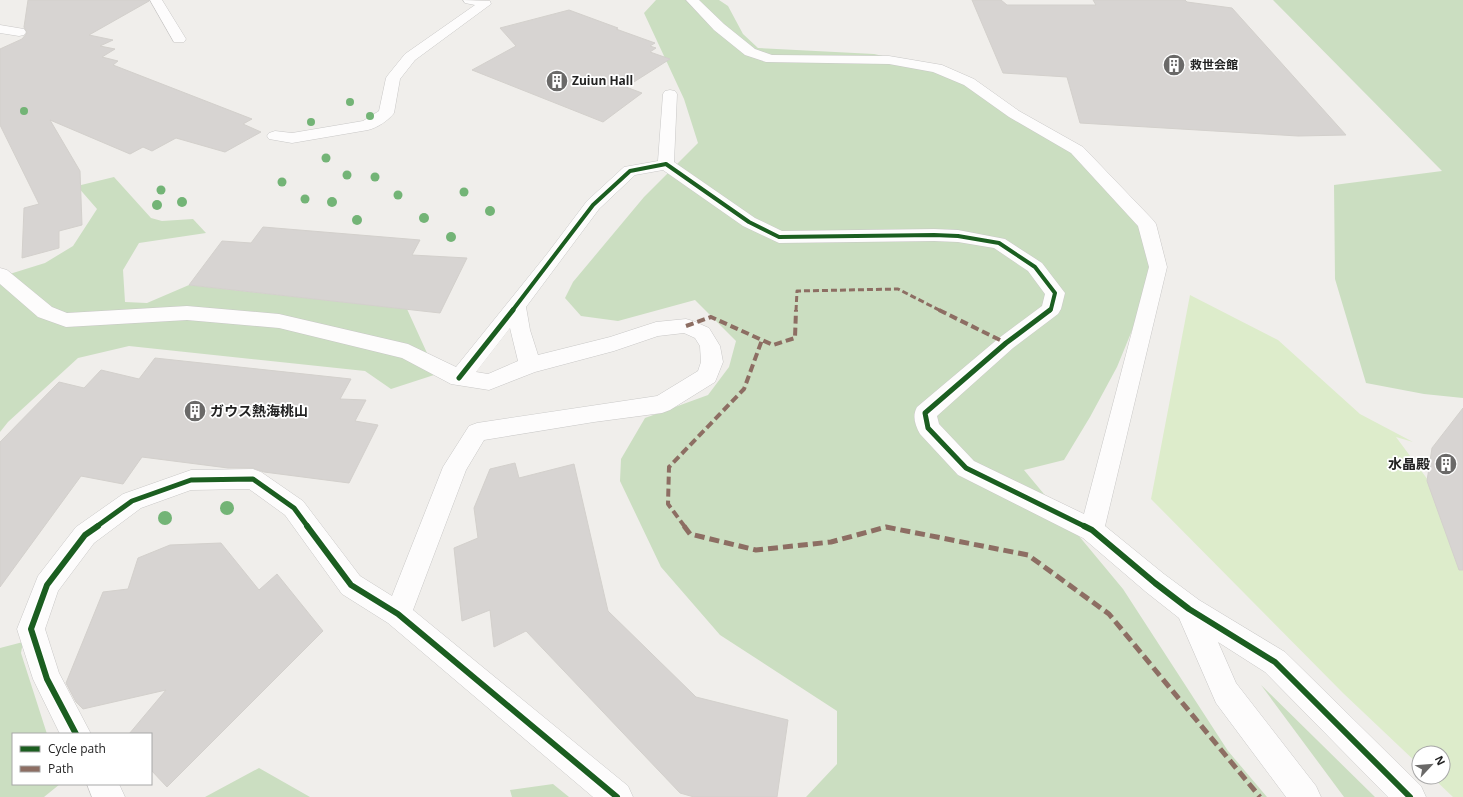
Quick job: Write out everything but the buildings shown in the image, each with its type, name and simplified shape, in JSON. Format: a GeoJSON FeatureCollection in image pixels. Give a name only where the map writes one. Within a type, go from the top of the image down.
{"type":"FeatureCollection","features":[{"type":"Feature","properties":{"kind":"street"},"geometry":{"type":"LineString","coordinates":[[156,0],[179,39]]}},
{"type":"Feature","properties":{"kind":"street"},"geometry":{"type":"LineString","coordinates":[[275,136],[292,138],[368,125],[386,113],[393,78],[410,57],[485,4],[469,0]]}},
{"type":"Feature","properties":{"kind":"street"},"geometry":{"type":"LineString","coordinates":[[692,0],[719,27],[750,52],[772,59],[889,60],[937,68],[969,82],[1014,114],[1076,150],[1147,224],[1158,267],[1092,530]]}},
{"type":"Feature","properties":{"kind":"street"},"geometry":{"type":"LineString","coordinates":[[0,29],[18,32]]}},
{"type":"Feature","properties":{"kind":"street"},"geometry":{"type":"LineString","coordinates":[[666,164],[670,94]]}},
{"type":"Feature","properties":{"kind":"street"},"geometry":{"type":"LineString","coordinates":[[459,378],[593,205],[630,171],[666,164],[749,222],[779,237],[958,236],[999,243],[1035,267],[1055,292],[1051,309],[1006,343],[925,413],[928,428],[966,468],[1092,530],[1155,583],[1189,609],[1275,662],[1410,797]]}},
{"type":"Feature","properties":{"kind":"street"},"geometry":{"type":"LineString","coordinates":[[0,274],[45,312],[66,320],[187,313],[279,321],[408,352],[459,378],[489,382],[530,365],[614,344],[656,329],[686,326],[702,333],[710,346],[712,362],[707,376],[662,404],[594,413],[477,432],[455,467],[398,614]]}},
{"type":"Feature","properties":{"kind":"street"},"geometry":{"type":"LineString","coordinates":[[516,305],[520,330],[530,365]]}},
{"type":"Feature","properties":{"kind":"street"},"geometry":{"type":"LineString","coordinates":[[75,733],[47,679],[32,629],[47,585],[85,535],[132,501],[191,480],[253,479],[294,508],[351,585],[398,614],[617,797]]}},
{"type":"Feature","properties":{"kind":"street"},"geometry":{"type":"LineString","coordinates":[[1189,609],[1226,693],[1306,797]]}},
{"type":"Feature","properties":{"kind":"street"},"geometry":{"type":"LineString","coordinates":[[103,785],[109,797]]}},
{"type":"Feature","properties":{"kind":"green space"},"geometry":{"type":"Polygon","coordinates":[[[656,0],[719,0],[728,6],[743,34],[758,48],[874,54],[937,68],[1073,151],[1133,207],[1158,267],[1117,367],[1090,417],[1064,460],[1024,470],[1123,589],[1228,751],[1267,797],[806,797],[837,764],[837,711],[720,635],[661,567],[620,481],[621,459],[645,418],[708,395],[729,367],[736,341],[695,300],[618,321],[581,316],[565,298],[573,282],[644,197],[698,143],[684,99],[644,13],[656,0]]]}},
{"type":"Feature","properties":{"kind":"green space"},"geometry":{"type":"Polygon","coordinates":[[[1273,0],[1463,0],[1463,398],[1424,394],[1366,383],[1335,279],[1334,185],[1442,171],[1273,0]]]}},
{"type":"Feature","properties":{"kind":"green space"},"geometry":{"type":"Polygon","coordinates":[[[114,177],[151,218],[162,221],[193,219],[206,233],[139,243],[123,270],[125,302],[147,303],[189,285],[407,309],[427,353],[434,375],[391,389],[365,371],[129,346],[78,358],[8,422],[0,432],[0,277],[45,263],[73,246],[97,209],[77,186],[114,177]]]}},
{"type":"Feature","properties":{"kind":"green space"},"geometry":{"type":"Polygon","coordinates":[[[1190,295],[1278,340],[1360,414],[1413,442],[1396,437],[1463,527],[1463,797],[1453,797],[1440,785],[1451,785],[1451,745],[1411,745],[1411,757],[1343,693],[1151,499],[1190,295]]]}},
{"type":"Feature","properties":{"kind":"green space"},"geometry":{"type":"Polygon","coordinates":[[[23,642],[21,653],[47,733],[12,733],[12,785],[59,785],[44,797],[0,797],[0,648],[23,642]]]}},
{"type":"Feature","properties":{"kind":"green space"},"geometry":{"type":"Polygon","coordinates":[[[1261,685],[1375,797],[1344,797],[1261,685]]]}},
{"type":"Feature","properties":{"kind":"green space"},"geometry":{"type":"Polygon","coordinates":[[[259,768],[310,797],[205,797],[259,768]]]}},
{"type":"Feature","properties":{"kind":"green space"},"geometry":{"type":"Polygon","coordinates":[[[553,784],[569,797],[512,797],[510,790],[553,784]]]}},
{"type":"Feature","properties":{"kind":"marked path"},"geometry":{"type":"LineString","coordinates":[[686,326],[711,317],[773,345],[795,338],[797,291],[898,289],[1006,343]]}},
{"type":"Feature","properties":{"kind":"marked path"},"geometry":{"type":"LineString","coordinates":[[762,340],[744,389],[669,467],[668,504],[690,534],[756,550],[831,542],[886,527],[1028,555],[1109,614],[1260,797]]}},
{"type":"Feature","properties":{"kind":"cycle path"},"geometry":{"type":"LineString","coordinates":[[459,378],[554,258],[593,205],[630,171],[666,164],[749,222],[779,237],[934,235],[958,236],[999,243],[1035,267],[1055,293],[1051,309],[1006,343],[925,413],[928,428],[966,468],[1092,530],[1155,583],[1189,609],[1275,662],[1410,797]]}},
{"type":"Feature","properties":{"kind":"cycle path"},"geometry":{"type":"LineString","coordinates":[[75,733],[47,679],[31,629],[47,585],[85,535],[132,501],[191,480],[253,479],[294,508],[351,585],[398,614],[617,797]]}},
{"type":"Feature","properties":{"kind":"place","name":"救世会館"},"geometry":{"type":"Point","coordinates":[1174,65]}},
{"type":"Feature","properties":{"kind":"place","name":"Zuiun Hall"},"geometry":{"type":"Point","coordinates":[557,81]}},
{"type":"Feature","properties":{"kind":"place","name":"ガウス熱海桃山"},"geometry":{"type":"Point","coordinates":[195,411]}},
{"type":"Feature","properties":{"kind":"place","name":"水晶殿"},"geometry":{"type":"Point","coordinates":[1446,464]}}]}
